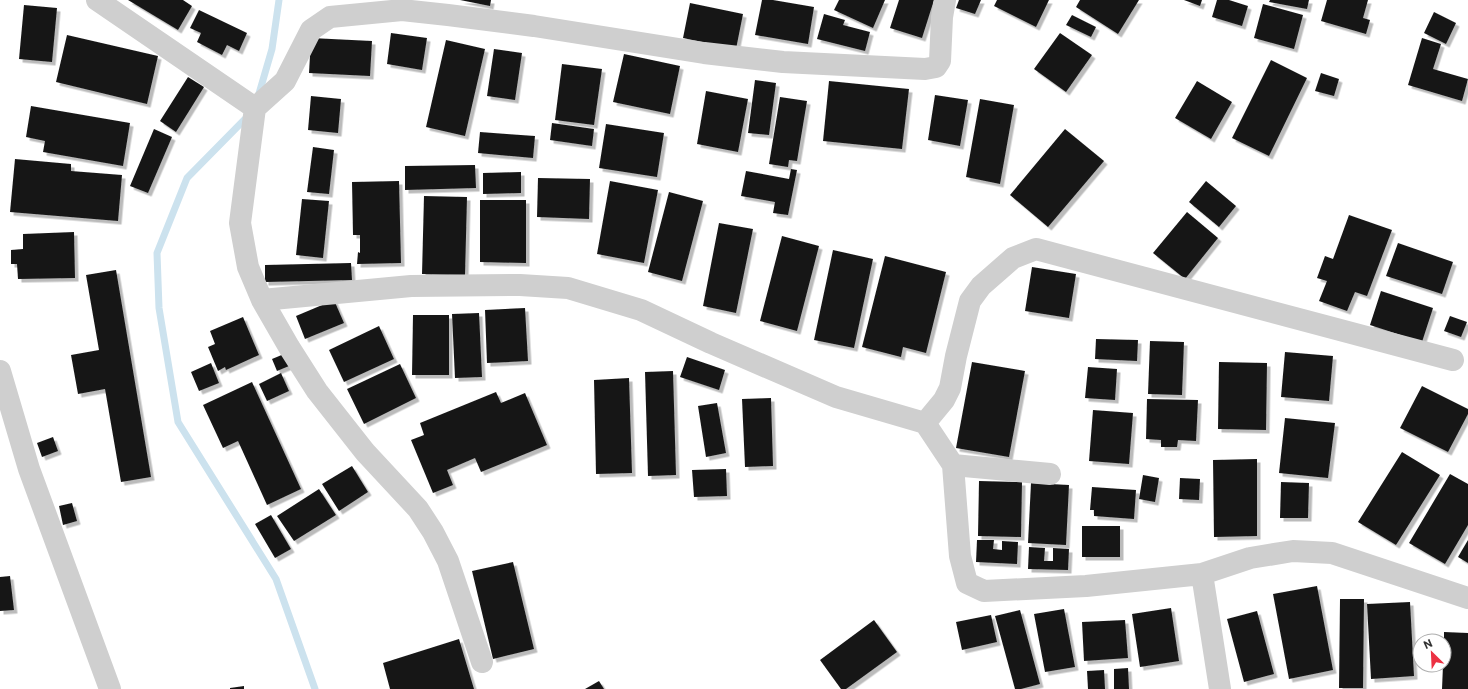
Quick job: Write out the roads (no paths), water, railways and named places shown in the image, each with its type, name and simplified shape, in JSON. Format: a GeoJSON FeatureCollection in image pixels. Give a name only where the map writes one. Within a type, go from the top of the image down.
{"type":"FeatureCollection","features":[{"type":"Feature","properties":{"kind":"street"},"geometry":{"type":"LineString","coordinates":[[97,0],[255,108]]}},
{"type":"Feature","properties":{"kind":"street"},"geometry":{"type":"LineString","coordinates":[[482,662],[448,561],[433,532],[418,509],[364,452],[317,391],[289,347],[262,300],[248,267],[240,223],[255,108],[286,81],[311,30],[330,17],[402,10],[534,26],[704,53],[783,62],[925,69],[936,67],[940,61],[942,17],[945,0]]}},
{"type":"Feature","properties":{"kind":"street"},"geometry":{"type":"LineString","coordinates":[[925,423],[944,400],[950,388],[956,356],[970,301],[982,286],[1013,258],[1036,249],[1454,360]]}},
{"type":"Feature","properties":{"kind":"street"},"geometry":{"type":"LineString","coordinates":[[262,300],[411,286],[520,285],[568,288],[641,310],[711,344],[836,396],[925,423],[953,465],[962,562],[967,583],[984,591],[1086,586],[1202,574],[1250,558],[1293,551],[1332,553],[1468,598]]}},
{"type":"Feature","properties":{"kind":"street"},"geometry":{"type":"LineString","coordinates":[[0,372],[29,469],[110,689]]}},
{"type":"Feature","properties":{"kind":"street"},"geometry":{"type":"LineString","coordinates":[[953,465],[1050,474]]}},
{"type":"Feature","properties":{"kind":"street"},"geometry":{"type":"LineString","coordinates":[[1202,574],[1220,689]]}},
{"type":"Feature","properties":{"kind":"waterway"},"geometry":{"type":"LineString","coordinates":[[258,97],[272,49],[279,0]]}},
{"type":"Feature","properties":{"kind":"waterway"},"geometry":{"type":"LineString","coordinates":[[249,115],[187,178],[157,253],[159,308],[178,422],[276,579],[315,689]]}}]}
